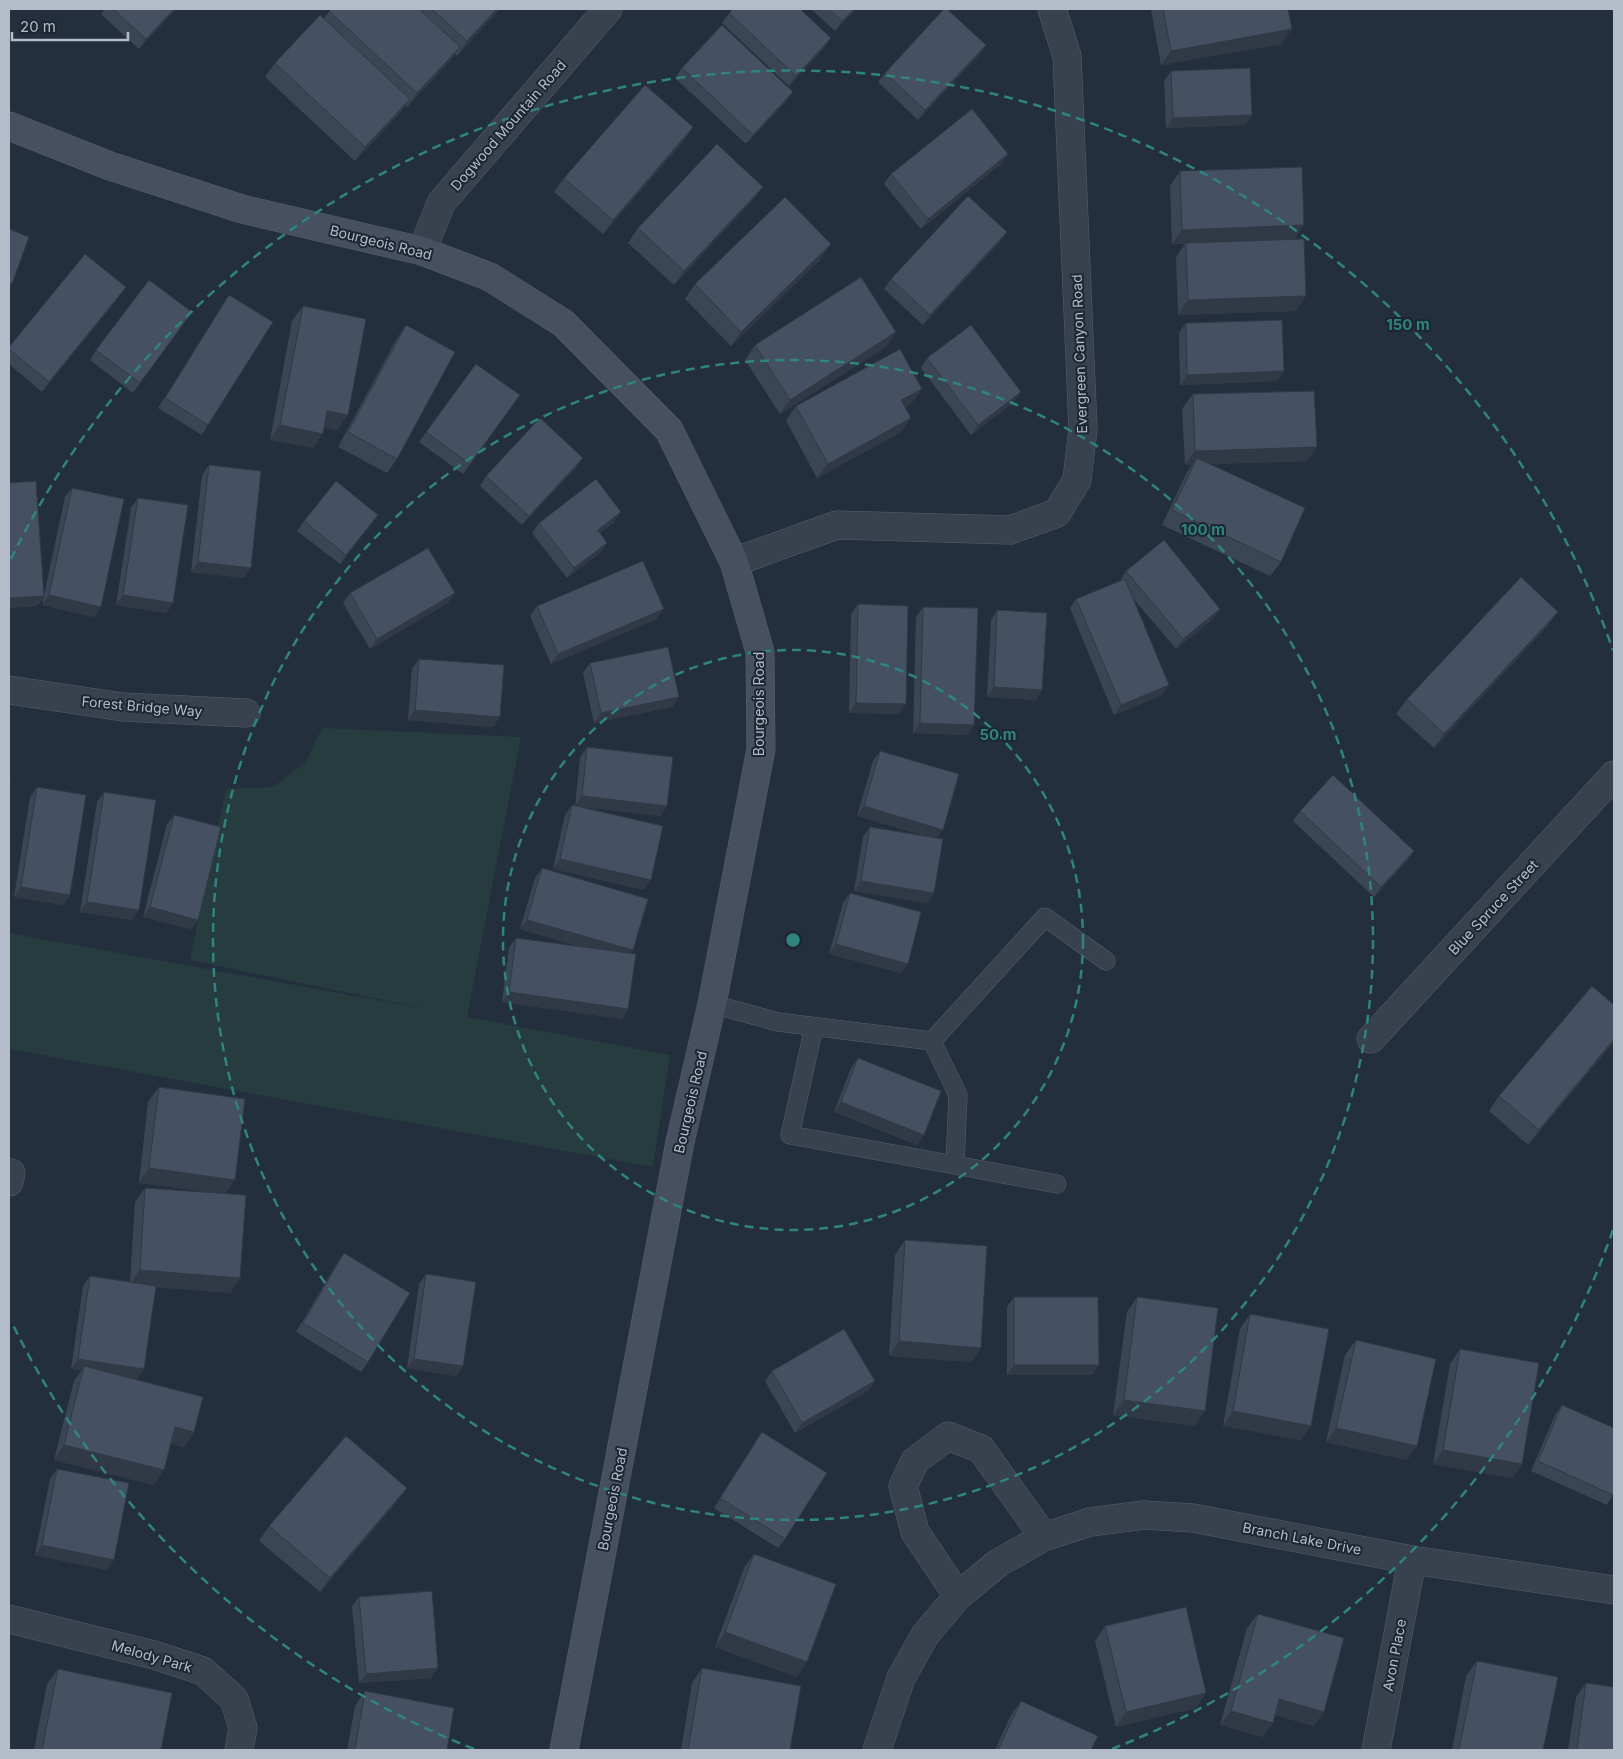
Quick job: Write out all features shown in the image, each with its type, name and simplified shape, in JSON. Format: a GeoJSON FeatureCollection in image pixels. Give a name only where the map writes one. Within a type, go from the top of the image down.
{"type":"FeatureCollection","features":[{"type":"Feature","properties":{"kind":"street","name":"Dogwood Mountain Road"},"geometry":{"type":"LineString","coordinates":[[422,250],[441,203],[608,9]]}},
{"type":"Feature","properties":{"kind":"street","name":"Evergreen Canyon Road"},"geometry":{"type":"LineString","coordinates":[[734,562],[836,525],[1010,530],[1057,513],[1077,480],[1083,429],[1067,56],[1052,9]]}},
{"type":"Feature","properties":{"kind":"street","name":"Bourgeois Road"},"geometry":{"type":"LineString","coordinates":[[9,126],[110,166],[242,209],[422,250],[490,277],[563,323],[669,430],[734,562],[760,652],[761,749],[712,1004],[680,1142],[564,1750]]}},
{"type":"Feature","properties":{"kind":"street","name":"Forest Bridge Way"},"geometry":{"type":"LineString","coordinates":[[9,690],[122,707],[246,714]]}},
{"type":"Feature","properties":{"kind":"street","name":"Blue Spruce Street"},"geometry":{"type":"LineString","coordinates":[[1371,1040],[1614,775]]}},
{"type":"Feature","properties":{"kind":"street"},"geometry":{"type":"LineString","coordinates":[[958,1596],[915,1532],[903,1486],[915,1461],[948,1436],[981,1449],[1044,1537]]}},
{"type":"Feature","properties":{"kind":"street","name":"Branch Lake Drive"},"geometry":{"type":"LineString","coordinates":[[877,1750],[901,1678],[925,1635],[958,1596],[998,1563],[1044,1537],[1090,1522],[1135,1516],[1193,1518],[1412,1560],[1614,1590]]}},
{"type":"Feature","properties":{"kind":"street","name":"Avon Place"},"geometry":{"type":"LineString","coordinates":[[1376,1750],[1412,1560]]}},
{"type":"Feature","properties":{"kind":"street","name":"Melody Park"},"geometry":{"type":"LineString","coordinates":[[9,1618],[154,1655],[203,1671],[234,1699],[243,1728],[239,1750]]}},
{"type":"Feature","properties":{"kind":"lane"},"geometry":{"type":"LineString","coordinates":[[932,1041],[1046,917],[1106,961]]}},
{"type":"Feature","properties":{"kind":"lane"},"geometry":{"type":"LineString","coordinates":[[712,1004],[778,1022],[932,1041]]}},
{"type":"Feature","properties":{"kind":"lane"},"geometry":{"type":"LineString","coordinates":[[814,1027],[790,1135],[1057,1184]]}},
{"type":"Feature","properties":{"kind":"lane"},"geometry":{"type":"LineString","coordinates":[[932,1041],[958,1095],[956,1165]]}},
{"type":"Feature","properties":{"kind":"green space"},"geometry":{"type":"Polygon","coordinates":[[[322,728],[521,737],[467,1017],[670,1055],[653,1167],[9,1049],[9,933],[432,1010],[190,960],[226,789],[273,787],[306,762],[322,728]]]}},
{"type":"Feature","properties":{"kind":"building"},"geometry":{"type":"Polygon","coordinates":[[[113,9],[174,9],[146,39],[113,9]]]}},
{"type":"Feature","properties":{"kind":"building"},"geometry":{"type":"Polygon","coordinates":[[[331,9],[419,9],[460,47],[417,93],[329,11],[331,9]]]}},
{"type":"Feature","properties":{"kind":"building"},"geometry":{"type":"Polygon","coordinates":[[[432,9],[497,9],[467,41],[432,9]]]}},
{"type":"Feature","properties":{"kind":"building"},"geometry":{"type":"Polygon","coordinates":[[[733,9],[800,9],[831,38],[796,76],[729,13],[733,9]]]}},
{"type":"Feature","properties":{"kind":"building"},"geometry":{"type":"Polygon","coordinates":[[[829,9],[854,9],[842,21],[829,9]]]}},
{"type":"Feature","properties":{"kind":"building"},"geometry":{"type":"Polygon","coordinates":[[[944,9],[947,9],[986,45],[925,110],[885,73],[944,9]]]}},
{"type":"Feature","properties":{"kind":"building"},"geometry":{"type":"Polygon","coordinates":[[[1163,9],[1288,9],[1292,29],[1171,51],[1163,9]]]}},
{"type":"Feature","properties":{"kind":"building"},"geometry":{"type":"Polygon","coordinates":[[[320,15],[410,99],[365,147],[275,63],[320,15]]]}},
{"type":"Feature","properties":{"kind":"building"},"geometry":{"type":"Polygon","coordinates":[[[722,25],[793,92],[753,135],[682,68],[722,25]]]}},
{"type":"Feature","properties":{"kind":"building"},"geometry":{"type":"Polygon","coordinates":[[[1250,68],[1252,115],[1173,118],[1171,71],[1250,68]]]}},
{"type":"Feature","properties":{"kind":"building"},"geometry":{"type":"Polygon","coordinates":[[[645,85],[693,127],[613,220],[564,178],[645,85]]]}},
{"type":"Feature","properties":{"kind":"building"},"geometry":{"type":"Polygon","coordinates":[[[972,109],[1008,154],[928,219],[891,174],[972,109]]]}},
{"type":"Feature","properties":{"kind":"building"},"geometry":{"type":"Polygon","coordinates":[[[717,144],[763,187],[684,271],[638,228],[717,144]]]}},
{"type":"Feature","properties":{"kind":"building"},"geometry":{"type":"Polygon","coordinates":[[[1302,167],[1304,225],[1182,230],[1180,171],[1302,167]]]}},
{"type":"Feature","properties":{"kind":"building"},"geometry":{"type":"Polygon","coordinates":[[[968,196],[1007,232],[930,315],[891,279],[968,196]]]}},
{"type":"Feature","properties":{"kind":"building"},"geometry":{"type":"Polygon","coordinates":[[[785,197],[831,244],[741,332],[695,284],[785,197]]]}},
{"type":"Feature","properties":{"kind":"building"},"geometry":{"type":"Polygon","coordinates":[[[9,229],[29,237],[12,284],[9,283],[9,229]]]}},
{"type":"Feature","properties":{"kind":"building"},"geometry":{"type":"Polygon","coordinates":[[[1304,239],[1306,296],[1188,300],[1186,243],[1304,239]]]}},
{"type":"Feature","properties":{"kind":"building"},"geometry":{"type":"Polygon","coordinates":[[[85,254],[126,287],[49,382],[9,349],[9,347],[85,254]]]}},
{"type":"Feature","properties":{"kind":"building"},"geometry":{"type":"Polygon","coordinates":[[[861,277],[896,332],[790,400],[755,345],[861,277]]]}},
{"type":"Feature","properties":{"kind":"building"},"geometry":{"type":"Polygon","coordinates":[[[149,280],[192,312],[140,383],[96,350],[149,280]]]}},
{"type":"Feature","properties":{"kind":"building"},"geometry":{"type":"Polygon","coordinates":[[[229,295],[273,322],[208,425],[165,398],[229,295]]]}},
{"type":"Feature","properties":{"kind":"building"},"geometry":{"type":"Polygon","coordinates":[[[303,306],[366,319],[348,415],[327,411],[323,434],[280,425],[303,306]]]}},
{"type":"Feature","properties":{"kind":"building"},"geometry":{"type":"Polygon","coordinates":[[[1282,320],[1284,371],[1187,375],[1186,323],[1282,320]]]}},
{"type":"Feature","properties":{"kind":"building"},"geometry":{"type":"Polygon","coordinates":[[[406,325],[455,352],[397,459],[348,432],[406,325]]]}},
{"type":"Feature","properties":{"kind":"building"},"geometry":{"type":"Polygon","coordinates":[[[971,325],[1021,392],[978,425],[927,358],[971,325]]]}},
{"type":"Feature","properties":{"kind":"building"},"geometry":{"type":"Polygon","coordinates":[[[900,349],[922,389],[901,400],[911,418],[828,464],[796,406],[900,349]]]}},
{"type":"Feature","properties":{"kind":"building"},"geometry":{"type":"Polygon","coordinates":[[[476,364],[520,395],[470,464],[426,432],[476,364]]]}},
{"type":"Feature","properties":{"kind":"building"},"geometry":{"type":"Polygon","coordinates":[[[1314,391],[1317,447],[1195,451],[1193,394],[1314,391]]]}},
{"type":"Feature","properties":{"kind":"building"},"geometry":{"type":"Polygon","coordinates":[[[540,418],[583,458],[529,516],[486,476],[540,418]]]}},
{"type":"Feature","properties":{"kind":"building"},"geometry":{"type":"Polygon","coordinates":[[[1197,458],[1305,508],[1281,562],[1172,510],[1197,458]]]}},
{"type":"Feature","properties":{"kind":"building"},"geometry":{"type":"Polygon","coordinates":[[[209,465],[261,471],[251,568],[198,562],[209,465]]]}},
{"type":"Feature","properties":{"kind":"building"},"geometry":{"type":"Polygon","coordinates":[[[596,479],[621,512],[598,530],[607,543],[574,568],[539,523],[596,479]]]}},
{"type":"Feature","properties":{"kind":"building"},"geometry":{"type":"Polygon","coordinates":[[[36,481],[44,596],[9,598],[9,483],[36,481]]]}},
{"type":"Feature","properties":{"kind":"building"},"geometry":{"type":"Polygon","coordinates":[[[336,481],[378,515],[346,555],[304,521],[336,481]]]}},
{"type":"Feature","properties":{"kind":"building"},"geometry":{"type":"Polygon","coordinates":[[[72,488],[124,499],[101,607],[49,595],[72,488]]]}},
{"type":"Feature","properties":{"kind":"building"},"geometry":{"type":"Polygon","coordinates":[[[138,498],[188,505],[173,603],[123,595],[138,498]]]}},
{"type":"Feature","properties":{"kind":"building"},"geometry":{"type":"Polygon","coordinates":[[[1164,540],[1220,609],[1183,639],[1126,571],[1164,540]]]}},
{"type":"Feature","properties":{"kind":"building"},"geometry":{"type":"Polygon","coordinates":[[[428,548],[455,593],[377,639],[350,593],[428,548]]]}},
{"type":"Feature","properties":{"kind":"building"},"geometry":{"type":"Polygon","coordinates":[[[643,561],[664,609],[558,654],[537,606],[643,561]]]}},
{"type":"Feature","properties":{"kind":"building"},"geometry":{"type":"Polygon","coordinates":[[[1521,577],[1558,612],[1444,734],[1407,699],[1521,577]]]}},
{"type":"Feature","properties":{"kind":"building"},"geometry":{"type":"Polygon","coordinates":[[[1125,579],[1169,685],[1121,705],[1076,599],[1125,579]]]}},
{"type":"Feature","properties":{"kind":"building"},"geometry":{"type":"Polygon","coordinates":[[[858,604],[908,606],[906,704],[856,703],[858,604]]]}},
{"type":"Feature","properties":{"kind":"building"},"geometry":{"type":"Polygon","coordinates":[[[923,607],[978,608],[974,725],[920,723],[923,607]]]}},
{"type":"Feature","properties":{"kind":"building"},"geometry":{"type":"Polygon","coordinates":[[[997,610],[1047,613],[1042,690],[994,687],[997,610]]]}},
{"type":"Feature","properties":{"kind":"building"},"geometry":{"type":"Polygon","coordinates":[[[668,647],[679,697],[601,713],[590,663],[668,647]]]}},
{"type":"Feature","properties":{"kind":"building"},"geometry":{"type":"Polygon","coordinates":[[[419,659],[504,665],[500,717],[415,710],[419,659]]]}},
{"type":"Feature","properties":{"kind":"building"},"geometry":{"type":"Polygon","coordinates":[[[587,747],[673,757],[667,806],[582,796],[587,747]]]}},
{"type":"Feature","properties":{"kind":"building"},"geometry":{"type":"Polygon","coordinates":[[[880,751],[959,774],[943,830],[864,806],[880,751]]]}},
{"type":"Feature","properties":{"kind":"building"},"geometry":{"type":"Polygon","coordinates":[[[1333,775],[1414,851],[1381,887],[1300,811],[1333,775]]]}},
{"type":"Feature","properties":{"kind":"building"},"geometry":{"type":"Polygon","coordinates":[[[37,787],[86,795],[70,895],[21,887],[37,787]]]}},
{"type":"Feature","properties":{"kind":"building"},"geometry":{"type":"Polygon","coordinates":[[[104,792],[156,800],[139,910],[87,902],[104,792]]]}},
{"type":"Feature","properties":{"kind":"building"},"geometry":{"type":"Polygon","coordinates":[[[572,805],[663,826],[651,880],[560,859],[572,805]]]}},
{"type":"Feature","properties":{"kind":"building"},"geometry":{"type":"Polygon","coordinates":[[[174,815],[221,827],[198,920],[150,907],[174,815]]]}},
{"type":"Feature","properties":{"kind":"building"},"geometry":{"type":"Polygon","coordinates":[[[870,827],[943,839],[934,893],[861,881],[870,827]]]}},
{"type":"Feature","properties":{"kind":"building"},"geometry":{"type":"Polygon","coordinates":[[[542,868],[648,899],[633,950],[527,920],[542,868]]]}},
{"type":"Feature","properties":{"kind":"building"},"geometry":{"type":"Polygon","coordinates":[[[850,893],[921,912],[908,964],[836,944],[850,893]]]}},
{"type":"Feature","properties":{"kind":"building"},"geometry":{"type":"Polygon","coordinates":[[[516,938],[636,954],[628,1009],[509,992],[516,938]]]}},
{"type":"Feature","properties":{"kind":"building"},"geometry":{"type":"Polygon","coordinates":[[[1592,986],[1614,1005],[1614,1039],[1539,1130],[1499,1096],[1592,986]]]}},
{"type":"Feature","properties":{"kind":"building"},"geometry":{"type":"Polygon","coordinates":[[[858,1058],[941,1091],[924,1135],[841,1102],[858,1058]]]}},
{"type":"Feature","properties":{"kind":"building"},"geometry":{"type":"Polygon","coordinates":[[[159,1087],[245,1099],[235,1180],[149,1168],[159,1087]]]}},
{"type":"Feature","properties":{"kind":"building"},"geometry":{"type":"Polygon","coordinates":[[[145,1188],[246,1195],[240,1278],[140,1270],[145,1188]]]}},
{"type":"Feature","properties":{"kind":"building"},"geometry":{"type":"Polygon","coordinates":[[[905,1240],[987,1246],[981,1348],[899,1341],[905,1240]]]}},
{"type":"Feature","properties":{"kind":"building"},"geometry":{"type":"Polygon","coordinates":[[[344,1253],[410,1293],[368,1362],[303,1323],[344,1253]]]}},
{"type":"Feature","properties":{"kind":"building"},"geometry":{"type":"Polygon","coordinates":[[[426,1274],[476,1282],[463,1366],[414,1359],[426,1274]]]}},
{"type":"Feature","properties":{"kind":"building"},"geometry":{"type":"Polygon","coordinates":[[[90,1276],[156,1286],[144,1369],[78,1359],[90,1276]]]}},
{"type":"Feature","properties":{"kind":"building"},"geometry":{"type":"Polygon","coordinates":[[[1014,1297],[1098,1297],[1099,1365],[1014,1365],[1014,1297]]]}},
{"type":"Feature","properties":{"kind":"building"},"geometry":{"type":"Polygon","coordinates":[[[1137,1297],[1218,1308],[1205,1411],[1124,1400],[1137,1297]]]}},
{"type":"Feature","properties":{"kind":"building"},"geometry":{"type":"Polygon","coordinates":[[[1250,1314],[1329,1329],[1311,1426],[1233,1411],[1250,1314]]]}},
{"type":"Feature","properties":{"kind":"building"},"geometry":{"type":"Polygon","coordinates":[[[844,1329],[875,1381],[802,1423],[772,1371],[844,1329]]]}},
{"type":"Feature","properties":{"kind":"building"},"geometry":{"type":"Polygon","coordinates":[[[1356,1340],[1436,1359],[1417,1446],[1336,1428],[1356,1340]]]}},
{"type":"Feature","properties":{"kind":"building"},"geometry":{"type":"Polygon","coordinates":[[[1460,1349],[1539,1363],[1522,1464],[1443,1450],[1460,1349]]]}},
{"type":"Feature","properties":{"kind":"building"},"geometry":{"type":"Polygon","coordinates":[[[84,1366],[203,1397],[194,1432],[175,1427],[164,1470],[64,1445],[84,1366]]]}},
{"type":"Feature","properties":{"kind":"building"},"geometry":{"type":"Polygon","coordinates":[[[1562,1405],[1614,1428],[1613,1495],[1538,1461],[1562,1405]]]}},
{"type":"Feature","properties":{"kind":"building"},"geometry":{"type":"Polygon","coordinates":[[[762,1432],[827,1473],[785,1539],[720,1498],[762,1432]]]}},
{"type":"Feature","properties":{"kind":"building"},"geometry":{"type":"Polygon","coordinates":[[[346,1436],[407,1488],[330,1578],[269,1526],[346,1436]]]}},
{"type":"Feature","properties":{"kind":"building"},"geometry":{"type":"Polygon","coordinates":[[[57,1469],[129,1483],[114,1560],[42,1545],[57,1469]]]}},
{"type":"Feature","properties":{"kind":"building"},"geometry":{"type":"Polygon","coordinates":[[[754,1554],[836,1584],[807,1662],[725,1632],[754,1554]]]}},
{"type":"Feature","properties":{"kind":"building"},"geometry":{"type":"Polygon","coordinates":[[[432,1591],[438,1668],[366,1674],[359,1597],[432,1591]]]}},
{"type":"Feature","properties":{"kind":"building"},"geometry":{"type":"Polygon","coordinates":[[[1186,1607],[1206,1693],[1126,1712],[1105,1626],[1186,1607]]]}},
{"type":"Feature","properties":{"kind":"building"},"geometry":{"type":"Polygon","coordinates":[[[1258,1614],[1344,1638],[1324,1712],[1279,1699],[1273,1723],[1231,1711],[1258,1614]]]}},
{"type":"Feature","properties":{"kind":"building"},"geometry":{"type":"Polygon","coordinates":[[[1477,1661],[1558,1677],[1543,1750],[1459,1750],[1477,1661]]]}},
{"type":"Feature","properties":{"kind":"building"},"geometry":{"type":"Polygon","coordinates":[[[702,1668],[801,1686],[790,1750],[688,1750],[702,1668]]]}},
{"type":"Feature","properties":{"kind":"building"},"geometry":{"type":"Polygon","coordinates":[[[58,1669],[172,1693],[161,1750],[42,1750],[58,1669]]]}},
{"type":"Feature","properties":{"kind":"building"},"geometry":{"type":"Polygon","coordinates":[[[1586,1683],[1614,1687],[1614,1750],[1577,1750],[1586,1683]]]}},
{"type":"Feature","properties":{"kind":"building"},"geometry":{"type":"Polygon","coordinates":[[[365,1691],[454,1708],[447,1750],[355,1750],[365,1691]]]}},
{"type":"Feature","properties":{"kind":"building"},"geometry":{"type":"Polygon","coordinates":[[[1021,1701],[1098,1736],[1091,1750],[998,1750],[1021,1701]]]}}]}
